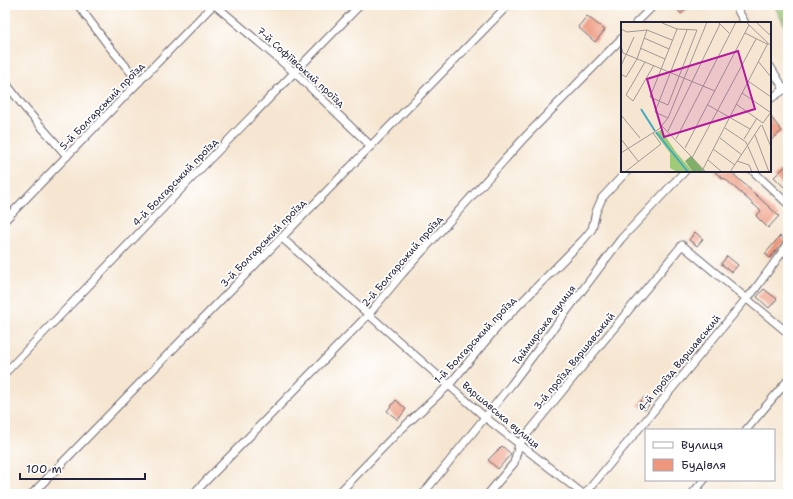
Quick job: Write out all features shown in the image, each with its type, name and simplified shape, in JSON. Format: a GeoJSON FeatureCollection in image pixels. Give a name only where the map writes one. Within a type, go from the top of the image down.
{"type":"FeatureCollection","features":[{"type":"Feature","properties":{"kind":"street"},"geometry":{"type":"LineString","coordinates":[[78,5],[108,46],[139,82]]}},
{"type":"Feature","properties":{"kind":"street","name":"5-й Болгарський проїзд"},"geometry":{"type":"LineString","coordinates":[[5,220],[214,5]]}},
{"type":"Feature","properties":{"kind":"street","name":"7-й Софіївський проїзд"},"geometry":{"type":"LineString","coordinates":[[214,5],[294,72],[371,146]]}},
{"type":"Feature","properties":{"kind":"street","name":"4-й Болгарський проїзд"},"geometry":{"type":"LineString","coordinates":[[5,373],[360,5]]}},
{"type":"Feature","properties":{"kind":"street","name":"3-й Болгарський проїзд"},"geometry":{"type":"LineString","coordinates":[[32,494],[508,5]]}},
{"type":"Feature","properties":{"kind":"street"},"geometry":{"type":"LineString","coordinates":[[637,22],[654,5]]}},
{"type":"Feature","properties":{"kind":"street"},"geometry":{"type":"LineString","coordinates":[[735,5],[744,22]]}},
{"type":"Feature","properties":{"kind":"street","name":"2-й Болгарський проїзд"},"geometry":{"type":"LineString","coordinates":[[193,494],[368,315],[402,274],[525,137],[621,39]]}},
{"type":"Feature","properties":{"kind":"street"},"geometry":{"type":"LineString","coordinates":[[771,67],[786,88],[771,98]]}},
{"type":"Feature","properties":{"kind":"street"},"geometry":{"type":"LineString","coordinates":[[5,82],[24,107],[67,156]]}},
{"type":"Feature","properties":{"kind":"street","name":"1-й Болгарський проїзд"},"geometry":{"type":"LineString","coordinates":[[338,494],[395,435],[449,385],[500,324],[584,239],[592,229],[596,212],[602,198],[625,172]]}},
{"type":"Feature","properties":{"kind":"street","name":"Таймирська вулиця"},"geometry":{"type":"LineString","coordinates":[[423,494],[486,418],[554,330],[621,239],[684,172]]}},
{"type":"Feature","properties":{"kind":"street"},"geometry":{"type":"LineString","coordinates":[[754,172],[788,204]]}},
{"type":"Feature","properties":{"kind":"street","name":"Варшавська вулиця"},"geometry":{"type":"LineString","coordinates":[[282,238],[486,418],[584,494]]}},
{"type":"Feature","properties":{"kind":"street","name":"4-й проїзд Варшавський"},"geometry":{"type":"LineString","coordinates":[[584,494],[746,298],[753,292],[788,244]]}},
{"type":"Feature","properties":{"kind":"street","name":"3-й проїзд Варшавський"},"geometry":{"type":"LineString","coordinates":[[488,494],[514,463],[519,444],[682,245],[746,298]]}},
{"type":"Feature","properties":{"kind":"street"},"geometry":{"type":"LineString","coordinates":[[746,298],[788,332]]}},
{"type":"Feature","properties":{"kind":"street"},"geometry":{"type":"LineString","coordinates":[[747,429],[788,380]]}},
{"type":"Feature","properties":{"kind":"street"},"geometry":{"type":"LineString","coordinates":[[692,494],[703,481]]}},
{"type":"Feature","properties":{"kind":"green space"},"geometry":{"type":"Polygon","coordinates":[[[774,5],[788,5],[788,32],[774,5]]]}},
{"type":"Feature","properties":{"kind":"building"},"geometry":{"type":"Polygon","coordinates":[[[673,5],[691,5],[681,14],[673,5]]]}},
{"type":"Feature","properties":{"kind":"building"},"geometry":{"type":"Polygon","coordinates":[[[587,16],[605,30],[595,42],[578,27],[587,16]]]}},
{"type":"Feature","properties":{"kind":"building"},"geometry":{"type":"Polygon","coordinates":[[[771,117],[782,131],[771,140],[771,117]]]}},
{"type":"Feature","properties":{"kind":"building"},"geometry":{"type":"Polygon","coordinates":[[[788,164],[788,183],[784,187],[774,177],[788,164]]]}},
{"type":"Feature","properties":{"kind":"building"},"geometry":{"type":"Polygon","coordinates":[[[715,172],[731,172],[779,216],[768,228],[756,216],[761,211],[724,178],[723,179],[715,172]]]}},
{"type":"Feature","properties":{"kind":"building"},"geometry":{"type":"Polygon","coordinates":[[[695,232],[703,239],[697,246],[689,240],[695,232]]]}},
{"type":"Feature","properties":{"kind":"building"},"geometry":{"type":"Polygon","coordinates":[[[780,236],[785,240],[770,258],[765,254],[780,236]]]}},
{"type":"Feature","properties":{"kind":"building"},"geometry":{"type":"Polygon","coordinates":[[[727,256],[738,265],[732,272],[721,264],[727,256]]]}},
{"type":"Feature","properties":{"kind":"building"},"geometry":{"type":"Polygon","coordinates":[[[764,289],[777,299],[769,308],[757,297],[764,289]]]}},
{"type":"Feature","properties":{"kind":"building"},"geometry":{"type":"Polygon","coordinates":[[[644,397],[651,402],[645,410],[638,405],[644,397]]]}},
{"type":"Feature","properties":{"kind":"building"},"geometry":{"type":"Polygon","coordinates":[[[396,400],[406,409],[398,420],[387,411],[396,400]]]}},
{"type":"Feature","properties":{"kind":"building"},"geometry":{"type":"Polygon","coordinates":[[[502,446],[511,454],[498,469],[488,460],[502,446]]]}}]}
